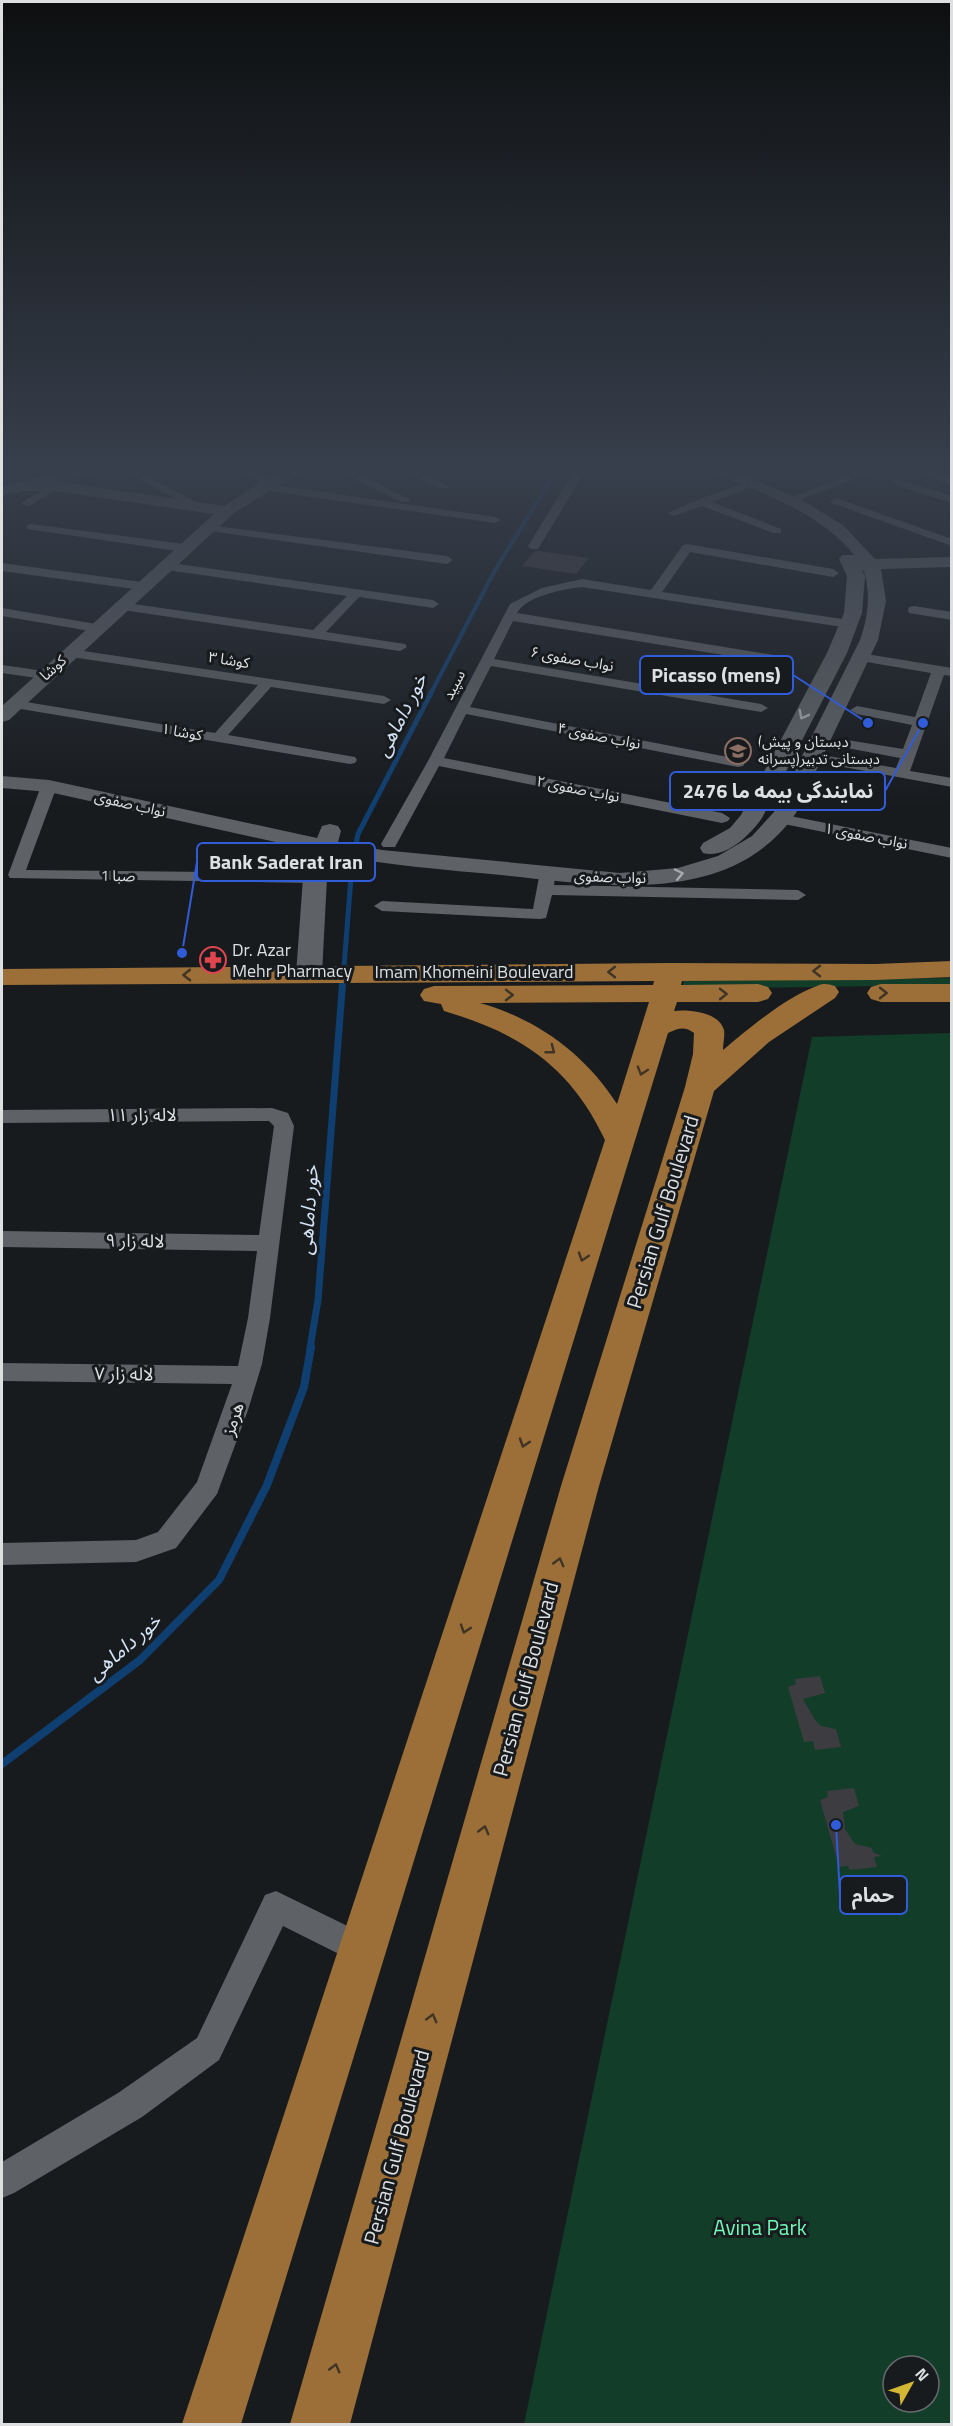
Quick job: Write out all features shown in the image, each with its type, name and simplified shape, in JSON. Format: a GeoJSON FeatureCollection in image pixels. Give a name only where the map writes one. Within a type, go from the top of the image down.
{"type":"FeatureCollection","features":[{"type":"Feature","properties":{"kind":"main road","name":"Imam Khomeini Boulevard"},"geometry":{"type":"LineString","coordinates":[[2,977],[316,981],[663,998],[875,972],[951,969]]}},
{"type":"Feature","properties":{"kind":"main road","name":"Imam Khomeini Boulevard"},"geometry":{"type":"LineString","coordinates":[[2,999],[316,981]]}},
{"type":"Feature","properties":{"kind":"main road","name":"Imam Khomeini Boulevard"},"geometry":{"type":"LineString","coordinates":[[365,984],[421,995],[663,998],[825,992],[951,993]]}},
{"type":"Feature","properties":{"kind":"main road"},"geometry":{"type":"LineString","coordinates":[[700,1087],[749,1042],[787,1013],[825,992]]}},
{"type":"Feature","properties":{"kind":"main road"},"geometry":{"type":"LineString","coordinates":[[421,995],[495,1017],[536,1038],[560,1056],[601,1100],[621,1140]]}},
{"type":"Feature","properties":{"kind":"main road","name":"Persian Gulf Boulevard"},"geometry":{"type":"LineString","coordinates":[[320,2424],[580,1486],[708,1054],[709,1030],[700,1021],[686,1018],[672,1020],[663,998]]}},
{"type":"Feature","properties":{"kind":"main road"},"geometry":{"type":"LineString","coordinates":[[212,2424],[621,1140],[663,998]]}},
{"type":"Feature","properties":{"kind":"street"},"geometry":{"type":"LineString","coordinates":[[107,581],[142,586]]}},
{"type":"Feature","properties":{"kind":"street","name":"کوشا"},"geometry":{"type":"LineString","coordinates":[[8,710],[147,581]]}},
{"type":"Feature","properties":{"kind":"street"},"geometry":{"type":"LineString","coordinates":[[272,581],[433,604]]}},
{"type":"Feature","properties":{"kind":"street"},"geometry":{"type":"LineString","coordinates":[[656,593],[664,581]]}},
{"type":"Feature","properties":{"kind":"street","name":"نواب صفوی"},"geometry":{"type":"LineString","coordinates":[[379,849],[580,862],[637,863],[689,855],[726,841],[743,828],[751,818],[837,653],[854,614],[855,581]]}},
{"type":"Feature","properties":{"kind":"street","name":"نواب صفوی"},"geometry":{"type":"LineString","coordinates":[[2,770],[48,775],[331,839],[546,882],[634,880],[680,874],[726,861],[744,852],[760,841],[780,819],[875,624],[878,605],[868,581]]}},
{"type":"Feature","properties":{"kind":"street","name":"سپید"},"geometry":{"type":"LineString","coordinates":[[379,849],[435,761],[514,607],[533,594],[558,586],[582,583],[849,624]]}},
{"type":"Feature","properties":{"kind":"street"},"geometry":{"type":"LineString","coordinates":[[315,636],[356,593]]}},
{"type":"Feature","properties":{"kind":"street"},"geometry":{"type":"LineString","coordinates":[[120,606],[400,647]]}},
{"type":"Feature","properties":{"kind":"street"},"geometry":{"type":"LineString","coordinates":[[914,610],[951,616]]}},
{"type":"Feature","properties":{"kind":"street"},"geometry":{"type":"LineString","coordinates":[[2,612],[96,628]]}},
{"type":"Feature","properties":{"kind":"street"},"geometry":{"type":"LineString","coordinates":[[509,616],[786,661]]}},
{"type":"Feature","properties":{"kind":"street","name":"کوشا ۳"},"geometry":{"type":"LineString","coordinates":[[70,653],[384,700]]}},
{"type":"Feature","properties":{"kind":"street"},"geometry":{"type":"LineString","coordinates":[[837,653],[945,671],[920,722],[901,774]]}},
{"type":"Feature","properties":{"kind":"street","name":"نواب صفوی ۶"},"geometry":{"type":"LineString","coordinates":[[485,661],[761,708]]}},
{"type":"Feature","properties":{"kind":"street"},"geometry":{"type":"LineString","coordinates":[[2,669],[44,675]]}},
{"type":"Feature","properties":{"kind":"street"},"geometry":{"type":"LineString","coordinates":[[218,738],[267,683]]}},
{"type":"Feature","properties":{"kind":"street","name":"نواب صفوی ۴"},"geometry":{"type":"LineString","coordinates":[[460,709],[738,763]]}},
{"type":"Feature","properties":{"kind":"street","name":"کوشا ۱"},"geometry":{"type":"LineString","coordinates":[[8,710],[218,738],[350,760]]}},
{"type":"Feature","properties":{"kind":"street"},"geometry":{"type":"LineString","coordinates":[[857,710],[920,722]]}},
{"type":"Feature","properties":{"kind":"street"},"geometry":{"type":"LineString","coordinates":[[847,744],[909,755]]}},
{"type":"Feature","properties":{"kind":"street"},"geometry":{"type":"LineString","coordinates":[[784,753],[951,783]]}},
{"type":"Feature","properties":{"kind":"street","name":"نواب صفوی ۲"},"geometry":{"type":"LineString","coordinates":[[435,761],[722,818]]}},
{"type":"Feature","properties":{"kind":"street","name":"نواب صفوی"},"geometry":{"type":"LineString","coordinates":[[2,782],[49,786],[262,834],[331,839]]}},
{"type":"Feature","properties":{"kind":"street","name":"صبا 1"},"geometry":{"type":"LineString","coordinates":[[49,786],[9,875],[315,878]]}},
{"type":"Feature","properties":{"kind":"street","name":"نواب صفوی ۱"},"geometry":{"type":"LineString","coordinates":[[780,819],[951,853]]}},
{"type":"Feature","properties":{"kind":"street"},"geometry":{"type":"LineString","coordinates":[[262,834],[301,860],[315,878]]}},
{"type":"Feature","properties":{"kind":"street"},"geometry":{"type":"LineString","coordinates":[[316,981],[315,878],[331,839]]}},
{"type":"Feature","properties":{"kind":"street"},"geometry":{"type":"LineString","coordinates":[[382,906],[540,914],[546,882],[798,896]]}},
{"type":"Feature","properties":{"kind":"street","name":"لاله زار ۱۱"},"geometry":{"type":"LineString","coordinates":[[2,1116],[272,1113],[281,1118]]}},
{"type":"Feature","properties":{"kind":"street","name":"هرمز"},"geometry":{"type":"LineString","coordinates":[[2,1554],[136,1551],[167,1540],[187,1517],[207,1487],[236,1410],[259,1318],[284,1126],[281,1118]]}},
{"type":"Feature","properties":{"kind":"street","name":"لاله زار ۹"},"geometry":{"type":"LineString","coordinates":[[2,1239],[268,1243]]}},
{"type":"Feature","properties":{"kind":"street","name":"لاله زار ۷"},"geometry":{"type":"LineString","coordinates":[[2,1372],[246,1375]]}},
{"type":"Feature","properties":{"kind":"street"},"geometry":{"type":"LineString","coordinates":[[2,2181],[130,2105],[208,2049],[276,1906],[363,1950]]}},
{"type":"Feature","properties":{"kind":"green space"},"geometry":{"type":"Polygon","coordinates":[[[952,978],[951,985],[681,989],[684,981],[952,978]]]}},
{"type":"Feature","properties":{"kind":"green space","name":"Avina Park"},"geometry":{"type":"Polygon","coordinates":[[[951,1033],[951,2424],[524,2424],[812,1037],[951,1033]]]}},
{"type":"Feature","properties":{"kind":"building"},"geometry":{"type":"Polygon","coordinates":[[[820,1676],[825,1693],[803,1699],[821,1726],[836,1729],[841,1747],[815,1750],[813,1741],[804,1742],[788,1687],[796,1684],[795,1679],[820,1676]]]}},
{"type":"Feature","properties":{"kind":"building"},"geometry":{"type":"Polygon","coordinates":[[[854,1788],[859,1806],[843,1812],[845,1829],[855,1844],[872,1848],[873,1852],[882,1856],[874,1857],[877,1867],[850,1870],[848,1866],[839,1867],[820,1800],[828,1797],[827,1791],[854,1788]]]}},
{"type":"Feature","properties":{"kind":"waterway","name":"خور داماهی"},"geometry":{"type":"LineString","coordinates":[[431,693],[489,581]]}},
{"type":"Feature","properties":{"kind":"waterway","name":"خور داماهی"},"geometry":{"type":"LineString","coordinates":[[343,980],[352,864],[358,834],[432,691]]}},
{"type":"Feature","properties":{"kind":"waterway","name":"خور داماهی"},"geometry":{"type":"LineString","coordinates":[[310,1348],[318,1300],[343,978]]}},
{"type":"Feature","properties":{"kind":"waterway","name":"خور داماهی"},"geometry":{"type":"LineString","coordinates":[[2,1764],[140,1660],[219,1580],[267,1485],[304,1387],[311,1347]]}},
{"type":"Feature","properties":{"kind":"place","name":"Picasso (mens)"},"geometry":{"type":"Point","coordinates":[868,723]}},
{"type":"Feature","properties":{"kind":"place","name":"نمایندگی بیمه ما 2476"},"geometry":{"type":"Point","coordinates":[923,723]}},
{"type":"Feature","properties":{"kind":"place","name":"(دبستان و پیش دبستانی تدبیر(پسرانه"},"geometry":{"type":"Point","coordinates":[738,751]}},
{"type":"Feature","properties":{"kind":"place","name":"Bank Saderat Iran"},"geometry":{"type":"Point","coordinates":[182,953]}},
{"type":"Feature","properties":{"kind":"place","name":"Dr. Azar Mehr Pharmacy"},"geometry":{"type":"Point","coordinates":[213,960]}},
{"type":"Feature","properties":{"kind":"place","name":"حمام"},"geometry":{"type":"Point","coordinates":[836,1825]}}]}
